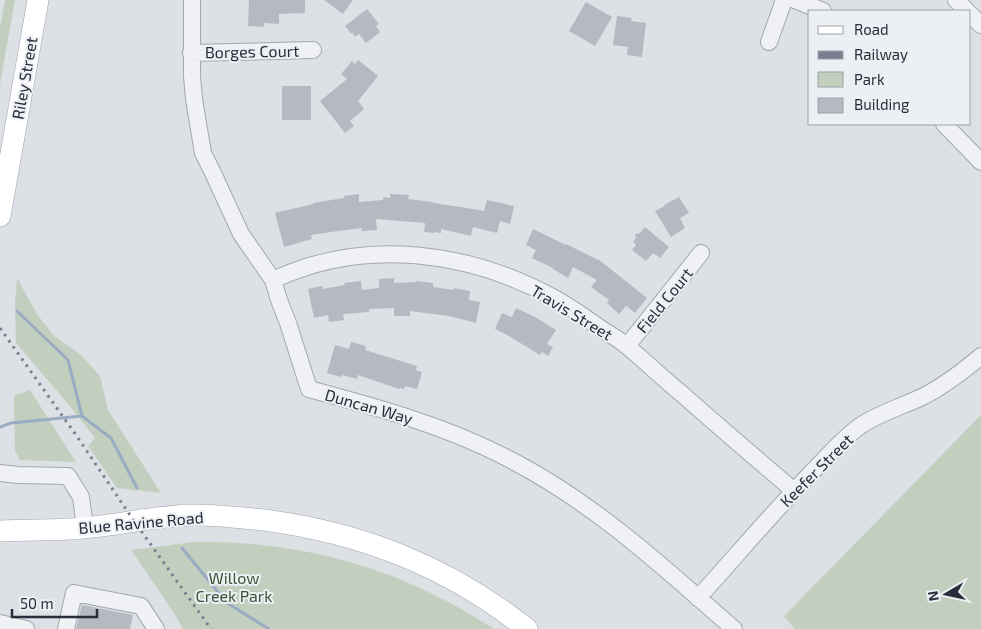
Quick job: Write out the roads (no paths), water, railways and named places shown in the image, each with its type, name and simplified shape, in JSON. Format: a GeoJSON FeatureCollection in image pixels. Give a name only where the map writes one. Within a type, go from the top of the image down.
{"type":"FeatureCollection","features":[{"type":"Feature","properties":{"kind":"main road","name":"Riley Street"},"geometry":{"type":"LineString","coordinates":[[0,216],[38,0]]}},
{"type":"Feature","properties":{"kind":"main road","name":"Blue Ravine Road"},"geometry":{"type":"LineString","coordinates":[[0,531],[62,530],[195,515],[285,523],[360,540],[392,551],[459,583],[527,629]]}},
{"type":"Feature","properties":{"kind":"street","name":"Duncan Way"},"geometry":{"type":"LineString","coordinates":[[192,0],[191,53],[194,99],[203,153],[241,234],[273,280],[309,389],[410,417],[458,435],[545,478],[583,503],[620,531],[698,598]]}},
{"type":"Feature","properties":{"kind":"street"},"geometry":{"type":"LineString","coordinates":[[770,42],[784,0]]}},
{"type":"Feature","properties":{"kind":"street"},"geometry":{"type":"LineString","coordinates":[[795,0],[820,10]]}},
{"type":"Feature","properties":{"kind":"street"},"geometry":{"type":"LineString","coordinates":[[956,0],[967,10]]}},
{"type":"Feature","properties":{"kind":"street"},"geometry":{"type":"LineString","coordinates":[[971,14],[981,25]]}},
{"type":"Feature","properties":{"kind":"street","name":"Borges Court"},"geometry":{"type":"LineString","coordinates":[[191,53],[312,50]]}},
{"type":"Feature","properties":{"kind":"street"},"geometry":{"type":"LineString","coordinates":[[945,125],[981,162]]}},
{"type":"Feature","properties":{"kind":"street","name":"Field Court"},"geometry":{"type":"LineString","coordinates":[[627,346],[701,253]]}},
{"type":"Feature","properties":{"kind":"street","name":"Travis Street"},"geometry":{"type":"LineString","coordinates":[[273,280],[315,264],[346,257],[374,254],[410,254],[439,258],[502,274],[557,299],[627,346],[794,491]]}},
{"type":"Feature","properties":{"kind":"street","name":"Keefer Street"},"geometry":{"type":"LineString","coordinates":[[698,598],[794,491],[843,440],[876,417],[944,385],[981,356]]}},
{"type":"Feature","properties":{"kind":"street"},"geometry":{"type":"LineString","coordinates":[[0,473],[68,476],[81,497],[85,528]]}},
{"type":"Feature","properties":{"kind":"street"},"geometry":{"type":"LineString","coordinates":[[66,629],[74,593],[141,606],[156,629]]}},
{"type":"Feature","properties":{"kind":"street"},"geometry":{"type":"LineString","coordinates":[[698,598],[734,629]]}},
{"type":"Feature","properties":{"kind":"street"},"geometry":{"type":"LineString","coordinates":[[0,623],[26,629]]}},
{"type":"Feature","properties":{"kind":"waterway"},"geometry":{"type":"LineString","coordinates":[[17,311],[68,360],[82,416],[111,438],[137,488]]}},
{"type":"Feature","properties":{"kind":"waterway"},"geometry":{"type":"LineString","coordinates":[[0,427],[11,423],[82,416]]}},
{"type":"Feature","properties":{"kind":"waterway"},"geometry":{"type":"LineString","coordinates":[[182,548],[222,597]]}},
{"type":"Feature","properties":{"kind":"waterway"},"geometry":{"type":"LineString","coordinates":[[227,603],[269,629]]}},
{"type":"Feature","properties":{"kind":"railway"},"geometry":{"type":"LineString","coordinates":[[0,328],[211,629]]}},
{"type":"Feature","properties":{"kind":"park label","name":"Willow Creek Park"},"geometry":{"type":"Point","coordinates":[234,586]}}]}
